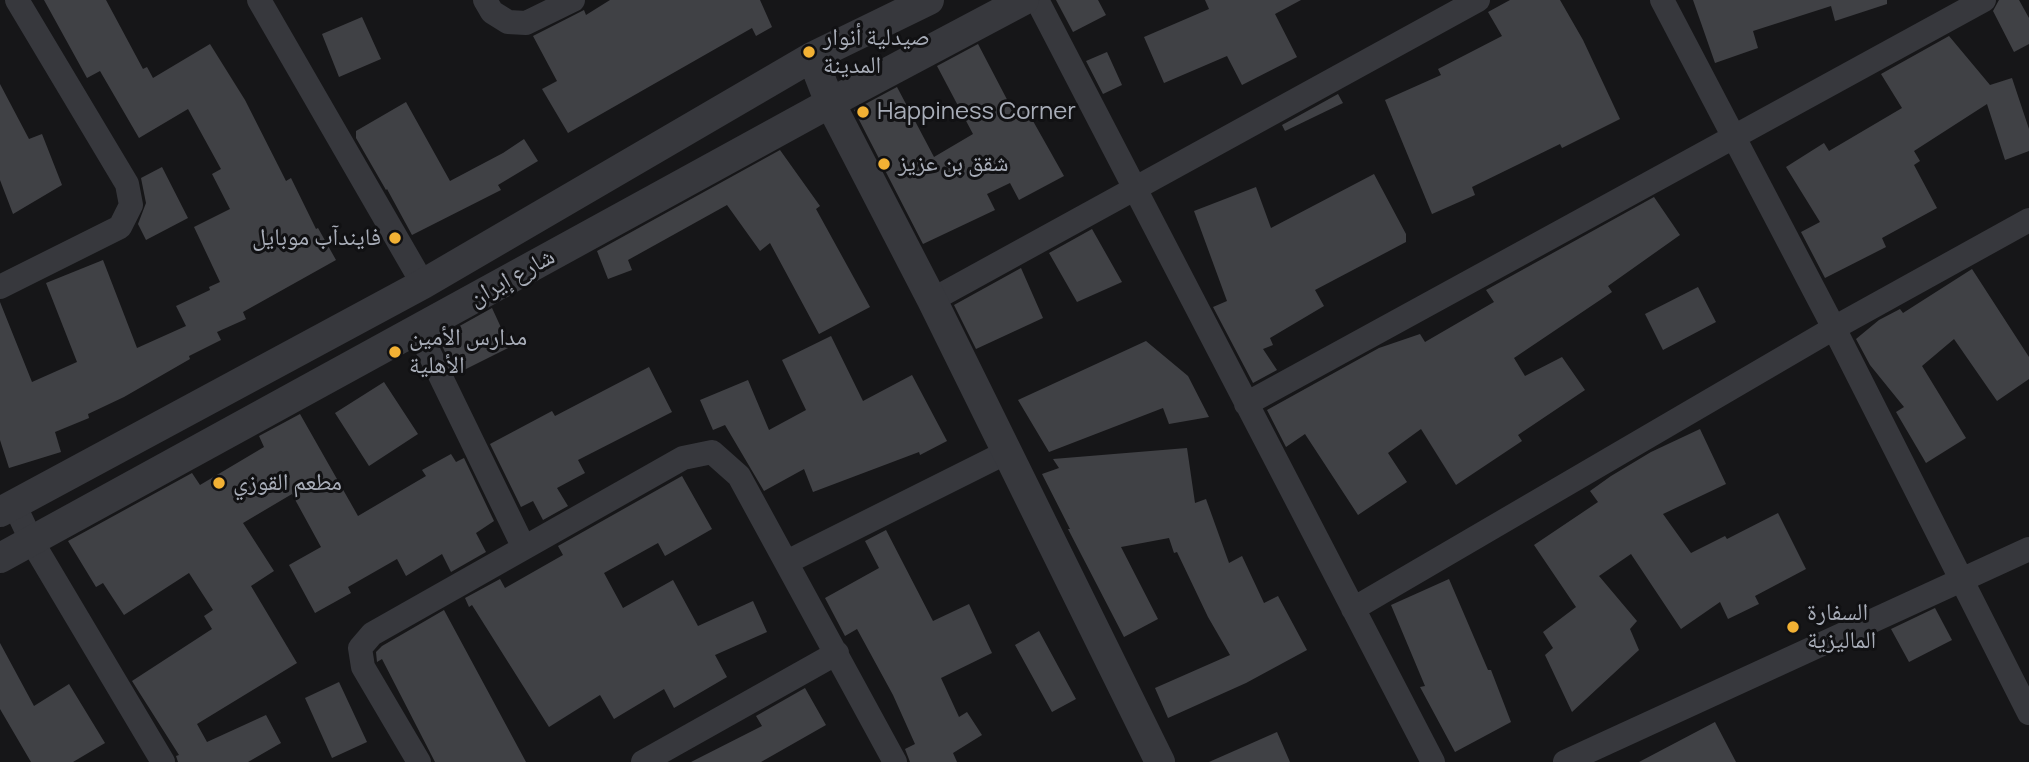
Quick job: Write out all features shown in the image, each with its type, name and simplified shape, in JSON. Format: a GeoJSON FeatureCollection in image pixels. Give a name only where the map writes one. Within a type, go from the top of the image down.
{"type":"FeatureCollection","features":[{"type":"Feature","properties":{"kind":"street"},"geometry":{"type":"LineString","coordinates":[[0,287],[120,228],[131,205],[127,184],[17,0]]}},
{"type":"Feature","properties":{"kind":"street"},"geometry":{"type":"LineString","coordinates":[[259,0],[423,284],[418,330],[524,548]]}},
{"type":"Feature","properties":{"kind":"street"},"geometry":{"type":"LineString","coordinates":[[485,0],[492,12],[509,22],[526,23],[573,0]]}},
{"type":"Feature","properties":{"kind":"street","name":"شارع إيران"},"geometry":{"type":"LineString","coordinates":[[7,508],[423,284],[812,57],[929,0]]}},
{"type":"Feature","properties":{"kind":"street","name":"شارع إيران"},"geometry":{"type":"LineString","coordinates":[[0,558],[830,103],[1024,0]]}},
{"type":"Feature","properties":{"kind":"street"},"geometry":{"type":"LineString","coordinates":[[1037,0],[1433,762]]}},
{"type":"Feature","properties":{"kind":"street"},"geometry":{"type":"LineString","coordinates":[[932,300],[1478,0]]}},
{"type":"Feature","properties":{"kind":"street"},"geometry":{"type":"LineString","coordinates":[[1662,0],[1834,328],[2029,713]]}},
{"type":"Feature","properties":{"kind":"street"},"geometry":{"type":"LineString","coordinates":[[1246,404],[1984,0]]}},
{"type":"Feature","properties":{"kind":"street"},"geometry":{"type":"LineString","coordinates":[[812,57],[830,103],[932,300],[1160,762]]}},
{"type":"Feature","properties":{"kind":"street"},"geometry":{"type":"LineString","coordinates":[[1353,609],[1834,328],[2029,220]]}},
{"type":"Feature","properties":{"kind":"street"},"geometry":{"type":"LineString","coordinates":[[417,761],[363,667],[360,648],[372,634],[683,458],[712,452],[739,476],[895,762]]}},
{"type":"Feature","properties":{"kind":"street"},"geometry":{"type":"LineString","coordinates":[[787,562],[1007,452]]}},
{"type":"Feature","properties":{"kind":"street"},"geometry":{"type":"LineString","coordinates":[[7,508],[31,540],[163,762]]}},
{"type":"Feature","properties":{"kind":"street"},"geometry":{"type":"LineString","coordinates":[[1565,762],[2029,549]]}},
{"type":"Feature","properties":{"kind":"street"},"geometry":{"type":"LineString","coordinates":[[643,762],[837,653]]}},
{"type":"Feature","properties":{"kind":"building"},"geometry":{"type":"Polygon","coordinates":[[[44,0],[106,0],[143,69],[147,67],[153,78],[210,44],[245,100],[286,181],[291,178],[316,229],[318,228],[336,260],[243,312],[246,319],[217,332],[221,340],[189,356],[190,359],[124,397],[88,414],[89,418],[55,432],[61,452],[9,468],[0,440],[0,302],[32,382],[77,362],[46,283],[103,260],[137,348],[186,326],[176,306],[210,290],[209,287],[220,282],[194,227],[230,209],[212,174],[221,169],[188,109],[139,138],[100,71],[87,78],[44,0]]]}},
{"type":"Feature","properties":{"kind":"building"},"geometry":{"type":"Polygon","coordinates":[[[610,0],[760,0],[772,27],[756,36],[752,28],[568,133],[542,89],[557,81],[533,36],[584,10],[586,15],[610,0]]]}},
{"type":"Feature","properties":{"kind":"building"},"geometry":{"type":"Polygon","coordinates":[[[1056,0],[1098,0],[1106,15],[1073,32],[1056,0]]]}},
{"type":"Feature","properties":{"kind":"building"},"geometry":{"type":"Polygon","coordinates":[[[1205,0],[1301,0],[1275,14],[1297,57],[1242,85],[1227,56],[1164,83],[1144,37],[1209,9],[1205,0]]]}},
{"type":"Feature","properties":{"kind":"building"},"geometry":{"type":"Polygon","coordinates":[[[1510,0],[1560,0],[1583,40],[1620,119],[1562,148],[1560,144],[1472,187],[1475,195],[1432,214],[1385,100],[1441,75],[1438,69],[1502,36],[1488,12],[1510,0]]]}},
{"type":"Feature","properties":{"kind":"building"},"geometry":{"type":"Polygon","coordinates":[[[1693,0],[1887,0],[1887,4],[1835,21],[1831,6],[1753,31],[1758,48],[1715,63],[1693,0]]]}},
{"type":"Feature","properties":{"kind":"building"},"geometry":{"type":"Polygon","coordinates":[[[1999,0],[2019,0],[2029,18],[2029,44],[2014,52],[1993,11],[1999,0]]]}},
{"type":"Feature","properties":{"kind":"building"},"geometry":{"type":"Polygon","coordinates":[[[362,17],[381,59],[339,77],[322,34],[362,17]]]}},
{"type":"Feature","properties":{"kind":"building"},"geometry":{"type":"Polygon","coordinates":[[[1949,36],[1990,85],[2012,78],[2029,129],[2029,151],[2005,160],[1987,104],[1914,151],[1920,161],[1914,165],[1937,208],[1882,238],[1886,247],[1825,278],[1801,232],[1820,222],[1786,167],[1824,143],[1829,151],[1902,108],[1881,74],[1949,36]]]}},
{"type":"Feature","properties":{"kind":"building"},"geometry":{"type":"Polygon","coordinates":[[[978,44],[1013,111],[1024,105],[1064,176],[1019,200],[1010,183],[987,194],[995,210],[923,244],[854,110],[897,87],[934,157],[973,134],[937,66],[978,44]]]}},
{"type":"Feature","properties":{"kind":"building"},"geometry":{"type":"Polygon","coordinates":[[[1107,52],[1122,85],[1103,94],[1086,61],[1107,52]]]}},
{"type":"Feature","properties":{"kind":"building"},"geometry":{"type":"Polygon","coordinates":[[[0,84],[29,139],[42,134],[62,185],[13,214],[0,180],[0,84]]]}},
{"type":"Feature","properties":{"kind":"building"},"geometry":{"type":"Polygon","coordinates":[[[1338,94],[1343,103],[1285,131],[1282,125],[1338,94]]]}},
{"type":"Feature","properties":{"kind":"building"},"geometry":{"type":"Polygon","coordinates":[[[406,102],[450,181],[524,139],[538,161],[498,185],[501,190],[412,235],[356,138],[356,131],[406,102]]]}},
{"type":"Feature","properties":{"kind":"building"},"geometry":{"type":"Polygon","coordinates":[[[780,150],[820,206],[816,209],[870,307],[819,334],[770,243],[760,251],[727,205],[628,260],[632,270],[608,279],[597,251],[780,150]]]}},
{"type":"Feature","properties":{"kind":"building"},"geometry":{"type":"Polygon","coordinates":[[[162,167],[188,218],[146,240],[138,224],[146,203],[141,178],[162,167]]]}},
{"type":"Feature","properties":{"kind":"building"},"geometry":{"type":"Polygon","coordinates":[[[1374,174],[1406,234],[1406,242],[1315,290],[1324,306],[1270,338],[1273,345],[1263,349],[1277,370],[1253,383],[1213,307],[1227,301],[1194,211],[1256,187],[1271,228],[1374,174]]]}},
{"type":"Feature","properties":{"kind":"building"},"geometry":{"type":"Polygon","coordinates":[[[1654,197],[1680,235],[1608,286],[1612,292],[1514,358],[1525,376],[1562,357],[1585,390],[1518,435],[1522,441],[1456,485],[1421,429],[1388,453],[1407,482],[1358,515],[1305,434],[1286,447],[1267,410],[1379,348],[1420,334],[1425,342],[1494,302],[1486,290],[1654,197]]]}},
{"type":"Feature","properties":{"kind":"building"},"geometry":{"type":"Polygon","coordinates":[[[1092,229],[1122,282],[1077,302],[1049,253],[1092,229]]]}},
{"type":"Feature","properties":{"kind":"building"},"geometry":{"type":"Polygon","coordinates":[[[1021,268],[1043,318],[976,349],[954,305],[1021,268]]]}},
{"type":"Feature","properties":{"kind":"building"},"geometry":{"type":"Polygon","coordinates":[[[1972,269],[2029,357],[2029,379],[1997,401],[1954,339],[1922,366],[1966,438],[1926,463],[1896,412],[1904,407],[1870,365],[1856,339],[1879,320],[1900,309],[1903,313],[1972,269]]]}},
{"type":"Feature","properties":{"kind":"building"},"geometry":{"type":"Polygon","coordinates":[[[1698,287],[1716,322],[1663,350],[1645,314],[1698,287]]]}},
{"type":"Feature","properties":{"kind":"building"},"geometry":{"type":"Polygon","coordinates":[[[492,308],[510,347],[456,374],[438,338],[492,308]]]}},
{"type":"Feature","properties":{"kind":"building"},"geometry":{"type":"Polygon","coordinates":[[[831,336],[863,401],[912,375],[947,441],[920,455],[919,452],[813,492],[804,469],[764,491],[725,425],[713,430],[700,400],[748,380],[769,430],[806,410],[782,360],[831,336]]]}},
{"type":"Feature","properties":{"kind":"building"},"geometry":{"type":"Polygon","coordinates":[[[1146,341],[1188,376],[1209,417],[1169,424],[1163,408],[1049,452],[1018,400],[1146,341]]]}},
{"type":"Feature","properties":{"kind":"building"},"geometry":{"type":"Polygon","coordinates":[[[649,367],[672,412],[578,460],[585,473],[557,488],[568,506],[543,520],[533,501],[521,507],[490,444],[552,411],[555,416],[649,367]]]}},
{"type":"Feature","properties":{"kind":"building"},"geometry":{"type":"Polygon","coordinates":[[[384,382],[418,434],[369,466],[335,413],[384,382]]]}},
{"type":"Feature","properties":{"kind":"building"},"geometry":{"type":"Polygon","coordinates":[[[300,414],[358,516],[426,476],[422,470],[451,454],[456,462],[464,458],[494,521],[476,533],[486,552],[451,572],[442,554],[406,576],[397,559],[348,587],[351,593],[315,613],[289,565],[321,547],[292,494],[243,523],[274,571],[251,586],[297,663],[197,724],[207,742],[266,715],[281,743],[248,762],[178,762],[176,756],[179,755],[132,681],[212,629],[204,616],[213,610],[189,573],[124,615],[103,583],[96,587],[68,541],[192,473],[200,485],[264,447],[259,436],[300,414]]]}},
{"type":"Feature","properties":{"kind":"building"},"geometry":{"type":"Polygon","coordinates":[[[1700,429],[1726,484],[1663,514],[1691,553],[1725,536],[1727,539],[1778,513],[1806,569],[1755,596],[1759,604],[1728,619],[1720,602],[1681,629],[1631,554],[1599,576],[1637,621],[1630,629],[1639,650],[1572,712],[1545,655],[1553,648],[1543,632],[1576,607],[1534,545],[1598,502],[1590,491],[1611,476],[1651,452],[1700,429]]]}},
{"type":"Feature","properties":{"kind":"building"},"geometry":{"type":"Polygon","coordinates":[[[1187,448],[1195,503],[1206,499],[1229,563],[1242,556],[1264,603],[1278,596],[1307,650],[1246,683],[1168,718],[1155,688],[1230,655],[1208,617],[1177,552],[1174,553],[1169,538],[1121,547],[1158,619],[1124,637],[1042,474],[1059,468],[1053,459],[1187,448]]]}},
{"type":"Feature","properties":{"kind":"building"},"geometry":{"type":"Polygon","coordinates":[[[682,476],[712,529],[665,556],[658,543],[604,573],[623,608],[673,580],[698,626],[753,601],[767,632],[715,655],[727,677],[674,708],[664,689],[614,719],[600,695],[549,727],[465,598],[500,579],[505,588],[563,555],[558,546],[682,476]]]}},
{"type":"Feature","properties":{"kind":"building"},"geometry":{"type":"Polygon","coordinates":[[[886,530],[933,621],[969,604],[992,653],[941,678],[959,717],[967,712],[982,735],[953,753],[957,762],[910,762],[905,749],[915,744],[893,695],[857,629],[845,636],[825,598],[879,568],[865,541],[886,530]]]}},
{"type":"Feature","properties":{"kind":"building"},"geometry":{"type":"Polygon","coordinates":[[[1449,579],[1488,670],[1491,670],[1511,722],[1455,752],[1420,687],[1425,686],[1391,605],[1449,579]]]}},
{"type":"Feature","properties":{"kind":"building"},"geometry":{"type":"Polygon","coordinates":[[[1935,608],[1952,640],[1909,662],[1891,629],[1935,608]]]}},
{"type":"Feature","properties":{"kind":"building"},"geometry":{"type":"Polygon","coordinates":[[[444,610],[526,762],[435,762],[382,659],[377,662],[376,652],[382,646],[444,610]]]}},
{"type":"Feature","properties":{"kind":"building"},"geometry":{"type":"Polygon","coordinates":[[[1039,631],[1076,699],[1052,712],[1015,645],[1039,631]]]}},
{"type":"Feature","properties":{"kind":"building"},"geometry":{"type":"Polygon","coordinates":[[[0,643],[34,706],[69,684],[105,743],[73,762],[31,762],[0,709],[0,643]]]}},
{"type":"Feature","properties":{"kind":"building"},"geometry":{"type":"Polygon","coordinates":[[[339,682],[367,742],[332,758],[305,698],[339,682]]]}},
{"type":"Feature","properties":{"kind":"building"},"geometry":{"type":"Polygon","coordinates":[[[805,688],[826,725],[761,762],[691,762],[762,726],[756,716],[805,688]]]}},
{"type":"Feature","properties":{"kind":"building"},"geometry":{"type":"Polygon","coordinates":[[[1715,722],[1736,762],[1639,762],[1715,722]]]}},
{"type":"Feature","properties":{"kind":"building"},"geometry":{"type":"Polygon","coordinates":[[[1277,732],[1290,762],[1209,762],[1277,732]]]}},
{"type":"Feature","properties":{"kind":"place","name":"صيدلية أنوار المدينة"},"geometry":{"type":"Point","coordinates":[809,52]}},
{"type":"Feature","properties":{"kind":"place","name":"Happiness Corner"},"geometry":{"type":"Point","coordinates":[863,112]}},
{"type":"Feature","properties":{"kind":"place","name":"شقق بن عزيز"},"geometry":{"type":"Point","coordinates":[884,164]}},
{"type":"Feature","properties":{"kind":"place","name":"فايندآب موبايل"},"geometry":{"type":"Point","coordinates":[395,238]}},
{"type":"Feature","properties":{"kind":"place","name":"مدارس الأمين الأهلية"},"geometry":{"type":"Point","coordinates":[395,352]}},
{"type":"Feature","properties":{"kind":"place","name":"مطعم القوزي"},"geometry":{"type":"Point","coordinates":[219,483]}},
{"type":"Feature","properties":{"kind":"place","name":"السفارة الماليزية"},"geometry":{"type":"Point","coordinates":[1793,627]}}]}
